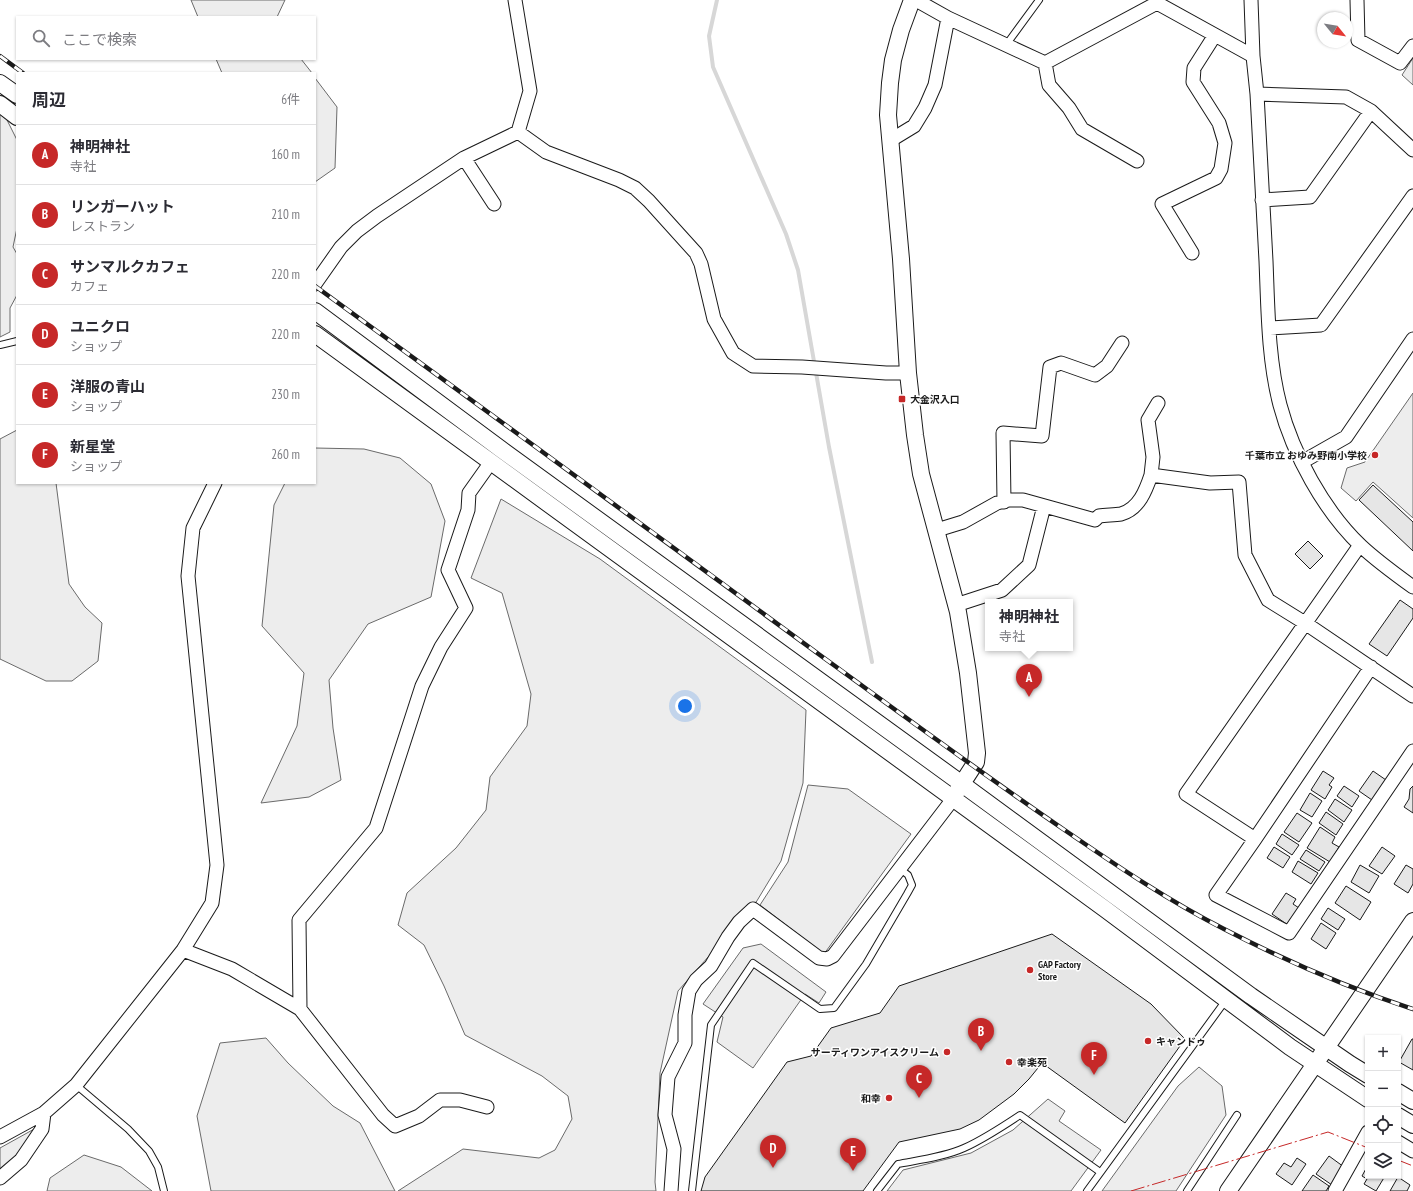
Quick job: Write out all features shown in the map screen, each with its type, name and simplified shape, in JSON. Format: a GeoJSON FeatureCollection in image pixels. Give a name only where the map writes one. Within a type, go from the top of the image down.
{"type":"FeatureCollection","features":[{"type":"Feature","properties":{"kind":"street"},"geometry":{"type":"LineString","coordinates":[[316,283],[341,247],[357,231],[377,216],[464,158],[518,132],[530,91],[515,0]]}},
{"type":"Feature","properties":{"kind":"street"},"geometry":{"type":"LineString","coordinates":[[671,1191],[674,1149],[665,1115],[668,1077],[684,1043],[685,1015],[689,991],[696,980],[711,966],[728,937],[739,922],[753,910],[819,958],[827,959],[833,956],[953,799],[976,762],[977,753],[967,667],[956,605],[921,474],[908,373],[901,259],[888,115],[893,60],[901,30],[912,0]]}},
{"type":"Feature","properties":{"kind":"street"},"geometry":{"type":"LineString","coordinates":[[916,0],[948,18],[1045,63]]}},
{"type":"Feature","properties":{"kind":"street"},"geometry":{"type":"LineString","coordinates":[[1251,0],[1269,328],[1275,380],[1281,406],[1302,462],[1318,492],[1333,514],[1360,545],[1388,570],[1413,587]]}},
{"type":"Feature","properties":{"kind":"street"},"geometry":{"type":"LineString","coordinates":[[1356,0],[1358,40],[1400,64],[1413,46]]}},
{"type":"Feature","properties":{"kind":"street"},"geometry":{"type":"LineString","coordinates":[[1045,63],[1157,1],[1253,56]]}},
{"type":"Feature","properties":{"kind":"street"},"geometry":{"type":"LineString","coordinates":[[891,140],[914,126],[926,108],[935,85],[948,18]]}},
{"type":"Feature","properties":{"kind":"street"},"geometry":{"type":"LineString","coordinates":[[1192,253],[1162,204],[1216,178],[1221,169],[1225,143],[1219,123],[1193,82],[1194,68],[1216,36]]}},
{"type":"Feature","properties":{"kind":"street"},"geometry":{"type":"LineString","coordinates":[[1045,63],[1049,85],[1069,108],[1082,129],[1137,161]]}},
{"type":"Feature","properties":{"kind":"street"},"geometry":{"type":"LineString","coordinates":[[0,83],[16,94]]}},
{"type":"Feature","properties":{"kind":"street"},"geometry":{"type":"LineString","coordinates":[[1257,94],[1346,97],[1371,111],[1413,150]]}},
{"type":"Feature","properties":{"kind":"street"},"geometry":{"type":"LineString","coordinates":[[0,104],[16,116]]}},
{"type":"Feature","properties":{"kind":"street"},"geometry":{"type":"LineString","coordinates":[[1262,200],[1310,197],[1371,111]]}},
{"type":"Feature","properties":{"kind":"street"},"geometry":{"type":"LineString","coordinates":[[518,132],[546,152],[619,180],[635,188],[649,201],[696,253],[714,319],[733,353],[752,366],[802,367],[879,373],[908,373]]}},
{"type":"Feature","properties":{"kind":"street"},"geometry":{"type":"LineString","coordinates":[[464,158],[494,204]]}},
{"type":"Feature","properties":{"kind":"street"},"geometry":{"type":"LineString","coordinates":[[1269,328],[1321,325],[1413,196]]}},
{"type":"Feature","properties":{"kind":"street"},"geometry":{"type":"LineString","coordinates":[[316,312],[502,450],[962,784],[1245,992],[1365,1073]]}},
{"type":"Feature","properties":{"kind":"street"},"geometry":{"type":"LineString","coordinates":[[316,335],[1105,909],[1315,1065],[1365,1096]]}},
{"type":"Feature","properties":{"kind":"street"},"geometry":{"type":"LineString","coordinates":[[1302,462],[1346,437],[1413,339]]}},
{"type":"Feature","properties":{"kind":"street"},"geometry":{"type":"LineString","coordinates":[[1004,502],[1003,433],[1042,436],[1050,367],[1061,363],[1095,375],[1107,366],[1122,343]]}},
{"type":"Feature","properties":{"kind":"street"},"geometry":{"type":"LineString","coordinates":[[937,530],[963,522],[997,503],[1004,502],[1023,500],[1095,520],[1099,516],[1122,513],[1134,507],[1146,492],[1151,476],[1153,457],[1148,420],[1158,403]]}},
{"type":"Feature","properties":{"kind":"street"},"geometry":{"type":"LineString","coordinates":[[300,1008],[299,920],[376,828],[422,686],[441,647],[466,608],[448,570],[468,510],[469,493],[491,462]]}},
{"type":"Feature","properties":{"kind":"street"},"geometry":{"type":"LineString","coordinates":[[1151,476],[1210,483],[1239,482],[1245,555],[1268,600],[1305,623],[1413,696]]}},
{"type":"Feature","properties":{"kind":"street"},"geometry":{"type":"LineString","coordinates":[[0,1137],[44,1113],[76,1085],[183,950],[212,903],[217,865],[188,576],[193,528],[215,484]]}},
{"type":"Feature","properties":{"kind":"street"},"geometry":{"type":"LineString","coordinates":[[956,605],[1002,590],[1029,564],[1044,506]]}},
{"type":"Feature","properties":{"kind":"street"},"geometry":{"type":"LineString","coordinates":[[1255,840],[1186,794],[1360,545]]}},
{"type":"Feature","properties":{"kind":"street"},"geometry":{"type":"LineString","coordinates":[[1371,667],[1255,840],[1216,895],[1289,932],[1413,750]]}},
{"type":"Feature","properties":{"kind":"street"},"geometry":{"type":"LineString","coordinates":[[1228,1191],[1413,921]]}},
{"type":"Feature","properties":{"kind":"street"},"geometry":{"type":"LineString","coordinates":[[183,950],[232,968],[300,1008],[383,1115],[395,1126],[406,1123],[419,1116],[440,1100],[460,1100],[487,1107]]}},
{"type":"Feature","properties":{"kind":"street"},"geometry":{"type":"LineString","coordinates":[[1401,1094],[1413,1101]]}},
{"type":"Feature","properties":{"kind":"street"},"geometry":{"type":"LineString","coordinates":[[0,1178],[21,1160],[42,1129],[44,1113]]}},
{"type":"Feature","properties":{"kind":"street"},"geometry":{"type":"LineString","coordinates":[[1401,1118],[1413,1125]]}},
{"type":"Feature","properties":{"kind":"street"},"geometry":{"type":"LineString","coordinates":[[1335,1191],[1365,1137]]}},
{"type":"Feature","properties":{"kind":"street"},"geometry":{"type":"LineString","coordinates":[[1400,1143],[1413,1151]]}},
{"type":"Feature","properties":{"kind":"lane"},"geometry":{"type":"LineString","coordinates":[[1006,45],[1039,0]]}},
{"type":"Feature","properties":{"kind":"lane"},"geometry":{"type":"LineString","coordinates":[[0,344],[16,341]]}},
{"type":"Feature","properties":{"kind":"lane"},"geometry":{"type":"LineString","coordinates":[[692,1191],[711,1025],[754,963],[820,1009],[834,1008],[866,964],[908,894],[912,885],[908,876],[899,868]]}},
{"type":"Feature","properties":{"kind":"lane"},"geometry":{"type":"LineString","coordinates":[[1087,1191],[1226,1000]]}},
{"type":"Feature","properties":{"kind":"lane"},"geometry":{"type":"LineString","coordinates":[[76,1085],[128,1129],[149,1151],[158,1167],[164,1191]]}},
{"type":"Feature","properties":{"kind":"lane"},"geometry":{"type":"LineString","coordinates":[[878,1191],[898,1164],[930,1158],[963,1148],[993,1134],[1020,1115],[1100,1172]]}},
{"type":"Feature","properties":{"kind":"lane"},"geometry":{"type":"LineString","coordinates":[[1187,1191],[1237,1115]]}},
{"type":"Feature","properties":{"kind":"shaded area"},"geometry":{"type":"Polygon","coordinates":[[[191,0],[285,0],[277,16],[198,16],[191,0]]]}},
{"type":"Feature","properties":{"kind":"shaded area"},"geometry":{"type":"Polygon","coordinates":[[[1413,58],[1413,85],[1402,75],[1413,58]]]}},
{"type":"Feature","properties":{"kind":"shaded area"},"geometry":{"type":"Polygon","coordinates":[[[216,60],[302,60],[311,72],[222,72],[216,60]]]}},
{"type":"Feature","properties":{"kind":"shaded area"},"geometry":{"type":"Polygon","coordinates":[[[316,79],[337,107],[335,168],[316,181],[316,79]]]}},
{"type":"Feature","properties":{"kind":"shaded area"},"geometry":{"type":"Polygon","coordinates":[[[0,112],[4,114],[16,138],[16,233],[13,247],[16,252],[16,297],[10,308],[10,332],[0,337],[0,112]]]}},
{"type":"Feature","properties":{"kind":"shaded area"},"geometry":{"type":"Polygon","coordinates":[[[1413,393],[1413,518],[1373,482],[1356,501],[1341,488],[1347,468],[1365,462],[1413,393]]]}},
{"type":"Feature","properties":{"kind":"shaded area"},"geometry":{"type":"Polygon","coordinates":[[[16,431],[16,484],[56,484],[69,584],[85,607],[102,623],[98,661],[72,681],[46,681],[0,659],[0,439],[16,431]]]}},
{"type":"Feature","properties":{"kind":"shaded area"},"geometry":{"type":"Polygon","coordinates":[[[316,448],[364,449],[400,458],[431,484],[445,521],[431,597],[368,624],[329,680],[333,728],[341,780],[309,797],[261,803],[297,726],[304,673],[262,626],[274,505],[284,484],[316,484],[316,448]]]}},
{"type":"Feature","properties":{"kind":"shaded area"},"geometry":{"type":"Polygon","coordinates":[[[501,499],[600,559],[806,710],[803,783],[781,861],[755,904],[678,991],[660,1073],[655,1182],[656,1191],[398,1191],[463,1149],[539,1158],[555,1150],[572,1119],[568,1096],[542,1076],[465,1035],[444,986],[424,945],[398,925],[407,893],[456,848],[486,810],[490,777],[527,726],[531,694],[502,593],[471,578],[501,499]]]}},
{"type":"Feature","properties":{"kind":"shaded area"},"geometry":{"type":"Polygon","coordinates":[[[808,785],[848,789],[911,834],[824,954],[760,905],[788,862],[808,785]]]}},
{"type":"Feature","properties":{"kind":"shaded area"},"geometry":{"type":"Polygon","coordinates":[[[761,944],[826,992],[819,1003],[805,994],[753,1068],[717,1042],[723,1017],[703,1004],[743,948],[761,944]]]}},
{"type":"Feature","properties":{"kind":"shaded area"},"geometry":{"type":"Polygon","coordinates":[[[266,1038],[288,1063],[333,1106],[360,1123],[395,1191],[211,1191],[197,1116],[220,1043],[266,1038]]]}},
{"type":"Feature","properties":{"kind":"shaded area"},"geometry":{"type":"Polygon","coordinates":[[[1199,1067],[1222,1086],[1226,1115],[1176,1191],[1102,1191],[1178,1086],[1199,1067]]]}},
{"type":"Feature","properties":{"kind":"shaded area"},"geometry":{"type":"Polygon","coordinates":[[[1048,1099],[1065,1111],[1059,1121],[1101,1150],[1071,1191],[887,1191],[903,1170],[971,1153],[1013,1130],[1048,1099]]]}},
{"type":"Feature","properties":{"kind":"shaded area"},"geometry":{"type":"Polygon","coordinates":[[[36,1128],[23,1151],[0,1172],[0,1148],[36,1128]]]}},
{"type":"Feature","properties":{"kind":"shaded area"},"geometry":{"type":"Polygon","coordinates":[[[84,1155],[121,1167],[152,1191],[47,1191],[50,1178],[84,1155]]]}},
{"type":"Feature","properties":{"kind":"building"},"geometry":{"type":"Polygon","coordinates":[[[1373,485],[1413,522],[1413,551],[1359,500],[1373,485]]]}},
{"type":"Feature","properties":{"kind":"building"},"geometry":{"type":"Polygon","coordinates":[[[1308,541],[1323,556],[1310,569],[1295,554],[1308,541]]]}},
{"type":"Feature","properties":{"kind":"building"},"geometry":{"type":"Polygon","coordinates":[[[1400,600],[1413,609],[1413,618],[1387,656],[1369,644],[1400,600]]]}},
{"type":"Feature","properties":{"kind":"building"},"geometry":{"type":"Polygon","coordinates":[[[1323,771],[1334,778],[1329,785],[1332,787],[1325,799],[1311,790],[1323,771]]]}},
{"type":"Feature","properties":{"kind":"building"},"geometry":{"type":"Polygon","coordinates":[[[1373,771],[1386,780],[1372,800],[1359,791],[1373,771]]]}},
{"type":"Feature","properties":{"kind":"building"},"geometry":{"type":"Polygon","coordinates":[[[1344,786],[1359,796],[1352,807],[1337,796],[1344,786]]]}},
{"type":"Feature","properties":{"kind":"building"},"geometry":{"type":"Polygon","coordinates":[[[1413,786],[1413,813],[1404,807],[1409,799],[1410,789],[1413,786]]]}},
{"type":"Feature","properties":{"kind":"building"},"geometry":{"type":"Polygon","coordinates":[[[1310,793],[1322,801],[1312,817],[1300,810],[1310,793]]]}},
{"type":"Feature","properties":{"kind":"building"},"geometry":{"type":"Polygon","coordinates":[[[1335,799],[1352,810],[1344,822],[1328,810],[1335,799]]]}},
{"type":"Feature","properties":{"kind":"building"},"geometry":{"type":"Polygon","coordinates":[[[1326,812],[1343,824],[1336,835],[1319,823],[1326,812]]]}},
{"type":"Feature","properties":{"kind":"building"},"geometry":{"type":"Polygon","coordinates":[[[1297,813],[1312,823],[1299,842],[1284,832],[1297,813]]]}},
{"type":"Feature","properties":{"kind":"building"},"geometry":{"type":"Polygon","coordinates":[[[1320,827],[1335,837],[1332,843],[1339,847],[1330,862],[1307,848],[1320,827]]]}},
{"type":"Feature","properties":{"kind":"building"},"geometry":{"type":"Polygon","coordinates":[[[1282,834],[1299,845],[1292,855],[1276,844],[1282,834]]]}},
{"type":"Feature","properties":{"kind":"building"},"geometry":{"type":"Polygon","coordinates":[[[1274,847],[1290,857],[1283,868],[1267,858],[1274,847]]]}},
{"type":"Feature","properties":{"kind":"building"},"geometry":{"type":"Polygon","coordinates":[[[1382,847],[1395,856],[1382,874],[1369,866],[1382,847]]]}},
{"type":"Feature","properties":{"kind":"building"},"geometry":{"type":"Polygon","coordinates":[[[1306,850],[1325,862],[1319,871],[1300,859],[1306,850]]]}},
{"type":"Feature","properties":{"kind":"building"},"geometry":{"type":"Polygon","coordinates":[[[1298,861],[1318,873],[1311,884],[1292,872],[1298,861]]]}},
{"type":"Feature","properties":{"kind":"building"},"geometry":{"type":"Polygon","coordinates":[[[1360,865],[1379,876],[1369,893],[1351,882],[1360,865]]]}},
{"type":"Feature","properties":{"kind":"building"},"geometry":{"type":"Polygon","coordinates":[[[1406,865],[1413,869],[1413,884],[1408,893],[1394,884],[1406,865]]]}},
{"type":"Feature","properties":{"kind":"building"},"geometry":{"type":"Polygon","coordinates":[[[1346,886],[1371,902],[1360,920],[1335,903],[1346,886]]]}},
{"type":"Feature","properties":{"kind":"building"},"geometry":{"type":"Polygon","coordinates":[[[1286,893],[1296,899],[1293,904],[1299,908],[1288,925],[1272,914],[1286,893]]]}},
{"type":"Feature","properties":{"kind":"building"},"geometry":{"type":"Polygon","coordinates":[[[1328,908],[1345,919],[1338,930],[1321,919],[1328,908]]]}},
{"type":"Feature","properties":{"kind":"building"},"geometry":{"type":"Polygon","coordinates":[[[1321,923],[1336,933],[1326,949],[1311,939],[1321,923]]]}},
{"type":"Feature","properties":{"kind":"building"},"geometry":{"type":"Polygon","coordinates":[[[1052,934],[1151,1004],[1185,1039],[1125,1123],[1042,1063],[1014,1094],[979,1120],[960,1129],[899,1142],[863,1191],[701,1191],[705,1177],[787,1062],[811,1056],[831,1028],[880,1013],[899,986],[1052,934]]]}},
{"type":"Feature","properties":{"kind":"building"},"geometry":{"type":"Polygon","coordinates":[[[1413,1039],[1413,1070],[1401,1063],[1401,1058],[1413,1039]]]}},
{"type":"Feature","properties":{"kind":"building"},"geometry":{"type":"Polygon","coordinates":[[[1329,1156],[1344,1167],[1332,1185],[1316,1174],[1329,1156]]]}},
{"type":"Feature","properties":{"kind":"building"},"geometry":{"type":"Polygon","coordinates":[[[1297,1158],[1306,1164],[1292,1185],[1276,1174],[1284,1163],[1291,1167],[1297,1158]]]}},
{"type":"Feature","properties":{"kind":"building"},"geometry":{"type":"Polygon","coordinates":[[[1365,1170],[1365,1178],[1362,1176],[1365,1170]]]}},
{"type":"Feature","properties":{"kind":"building"},"geometry":{"type":"Polygon","coordinates":[[[1313,1175],[1329,1186],[1326,1191],[1302,1191],[1313,1175]]]}},
{"type":"Feature","properties":{"kind":"building"},"geometry":{"type":"Polygon","coordinates":[[[1367,1179],[1383,1179],[1376,1191],[1364,1184],[1367,1179]]]}},
{"type":"Feature","properties":{"kind":"building"},"geometry":{"type":"Polygon","coordinates":[[[1397,1179],[1401,1179],[1410,1185],[1407,1191],[1390,1191],[1397,1179]]]}},
{"type":"Feature","properties":{"kind":"waterway"},"geometry":{"type":"LineString","coordinates":[[717,0],[709,36],[713,67],[786,234],[798,270],[829,447],[872,662]]}},
{"type":"Feature","properties":{"kind":"railway"},"geometry":{"type":"LineString","coordinates":[[0,56],[22,72]]}},
{"type":"Feature","properties":{"kind":"railway"},"geometry":{"type":"LineString","coordinates":[[316,287],[944,745],[1035,810],[1124,870],[1163,895],[1270,952],[1340,983],[1413,1009]]}},
{"type":"Feature","properties":{"kind":"power"},"geometry":{"type":"LineString","coordinates":[[1131,1191],[1328,1132],[1365,1147]]}},
{"type":"Feature","properties":{"kind":"power"},"geometry":{"type":"LineString","coordinates":[[1401,1161],[1413,1166]]}},
{"type":"Feature","properties":{"kind":"place","name":"大金沢入口"},"geometry":{"type":"Point","coordinates":[902,399]}},
{"type":"Feature","properties":{"kind":"place","name":"千葉市立 おゆみ野南小学校"},"geometry":{"type":"Point","coordinates":[1375,455]}},
{"type":"Feature","properties":{"kind":"place","name":"神明神社"},"geometry":{"type":"Point","coordinates":[1029,697]}},
{"type":"Feature","properties":{"kind":"place","name":"GAP Factory Store"},"geometry":{"type":"Point","coordinates":[1030,970]}},
{"type":"Feature","properties":{"kind":"place","name":"キャンドゥ"},"geometry":{"type":"Point","coordinates":[1148,1041]}},
{"type":"Feature","properties":{"kind":"place","name":"リンガーハット"},"geometry":{"type":"Point","coordinates":[981,1051]}},
{"type":"Feature","properties":{"kind":"place","name":"サーティワンアイスクリーム"},"geometry":{"type":"Point","coordinates":[947,1052]}},
{"type":"Feature","properties":{"kind":"place","name":"幸楽苑"},"geometry":{"type":"Point","coordinates":[1009,1062]}},
{"type":"Feature","properties":{"kind":"place","name":"新星堂"},"geometry":{"type":"Point","coordinates":[1094,1075]}},
{"type":"Feature","properties":{"kind":"place","name":"和幸"},"geometry":{"type":"Point","coordinates":[889,1098]}},
{"type":"Feature","properties":{"kind":"place","name":"サンマルクカフェ"},"geometry":{"type":"Point","coordinates":[919,1098]}},
{"type":"Feature","properties":{"kind":"place","name":"ユニクロ"},"geometry":{"type":"Point","coordinates":[773,1168]}},
{"type":"Feature","properties":{"kind":"place","name":"洋服の青山"},"geometry":{"type":"Point","coordinates":[853,1171]}}]}
